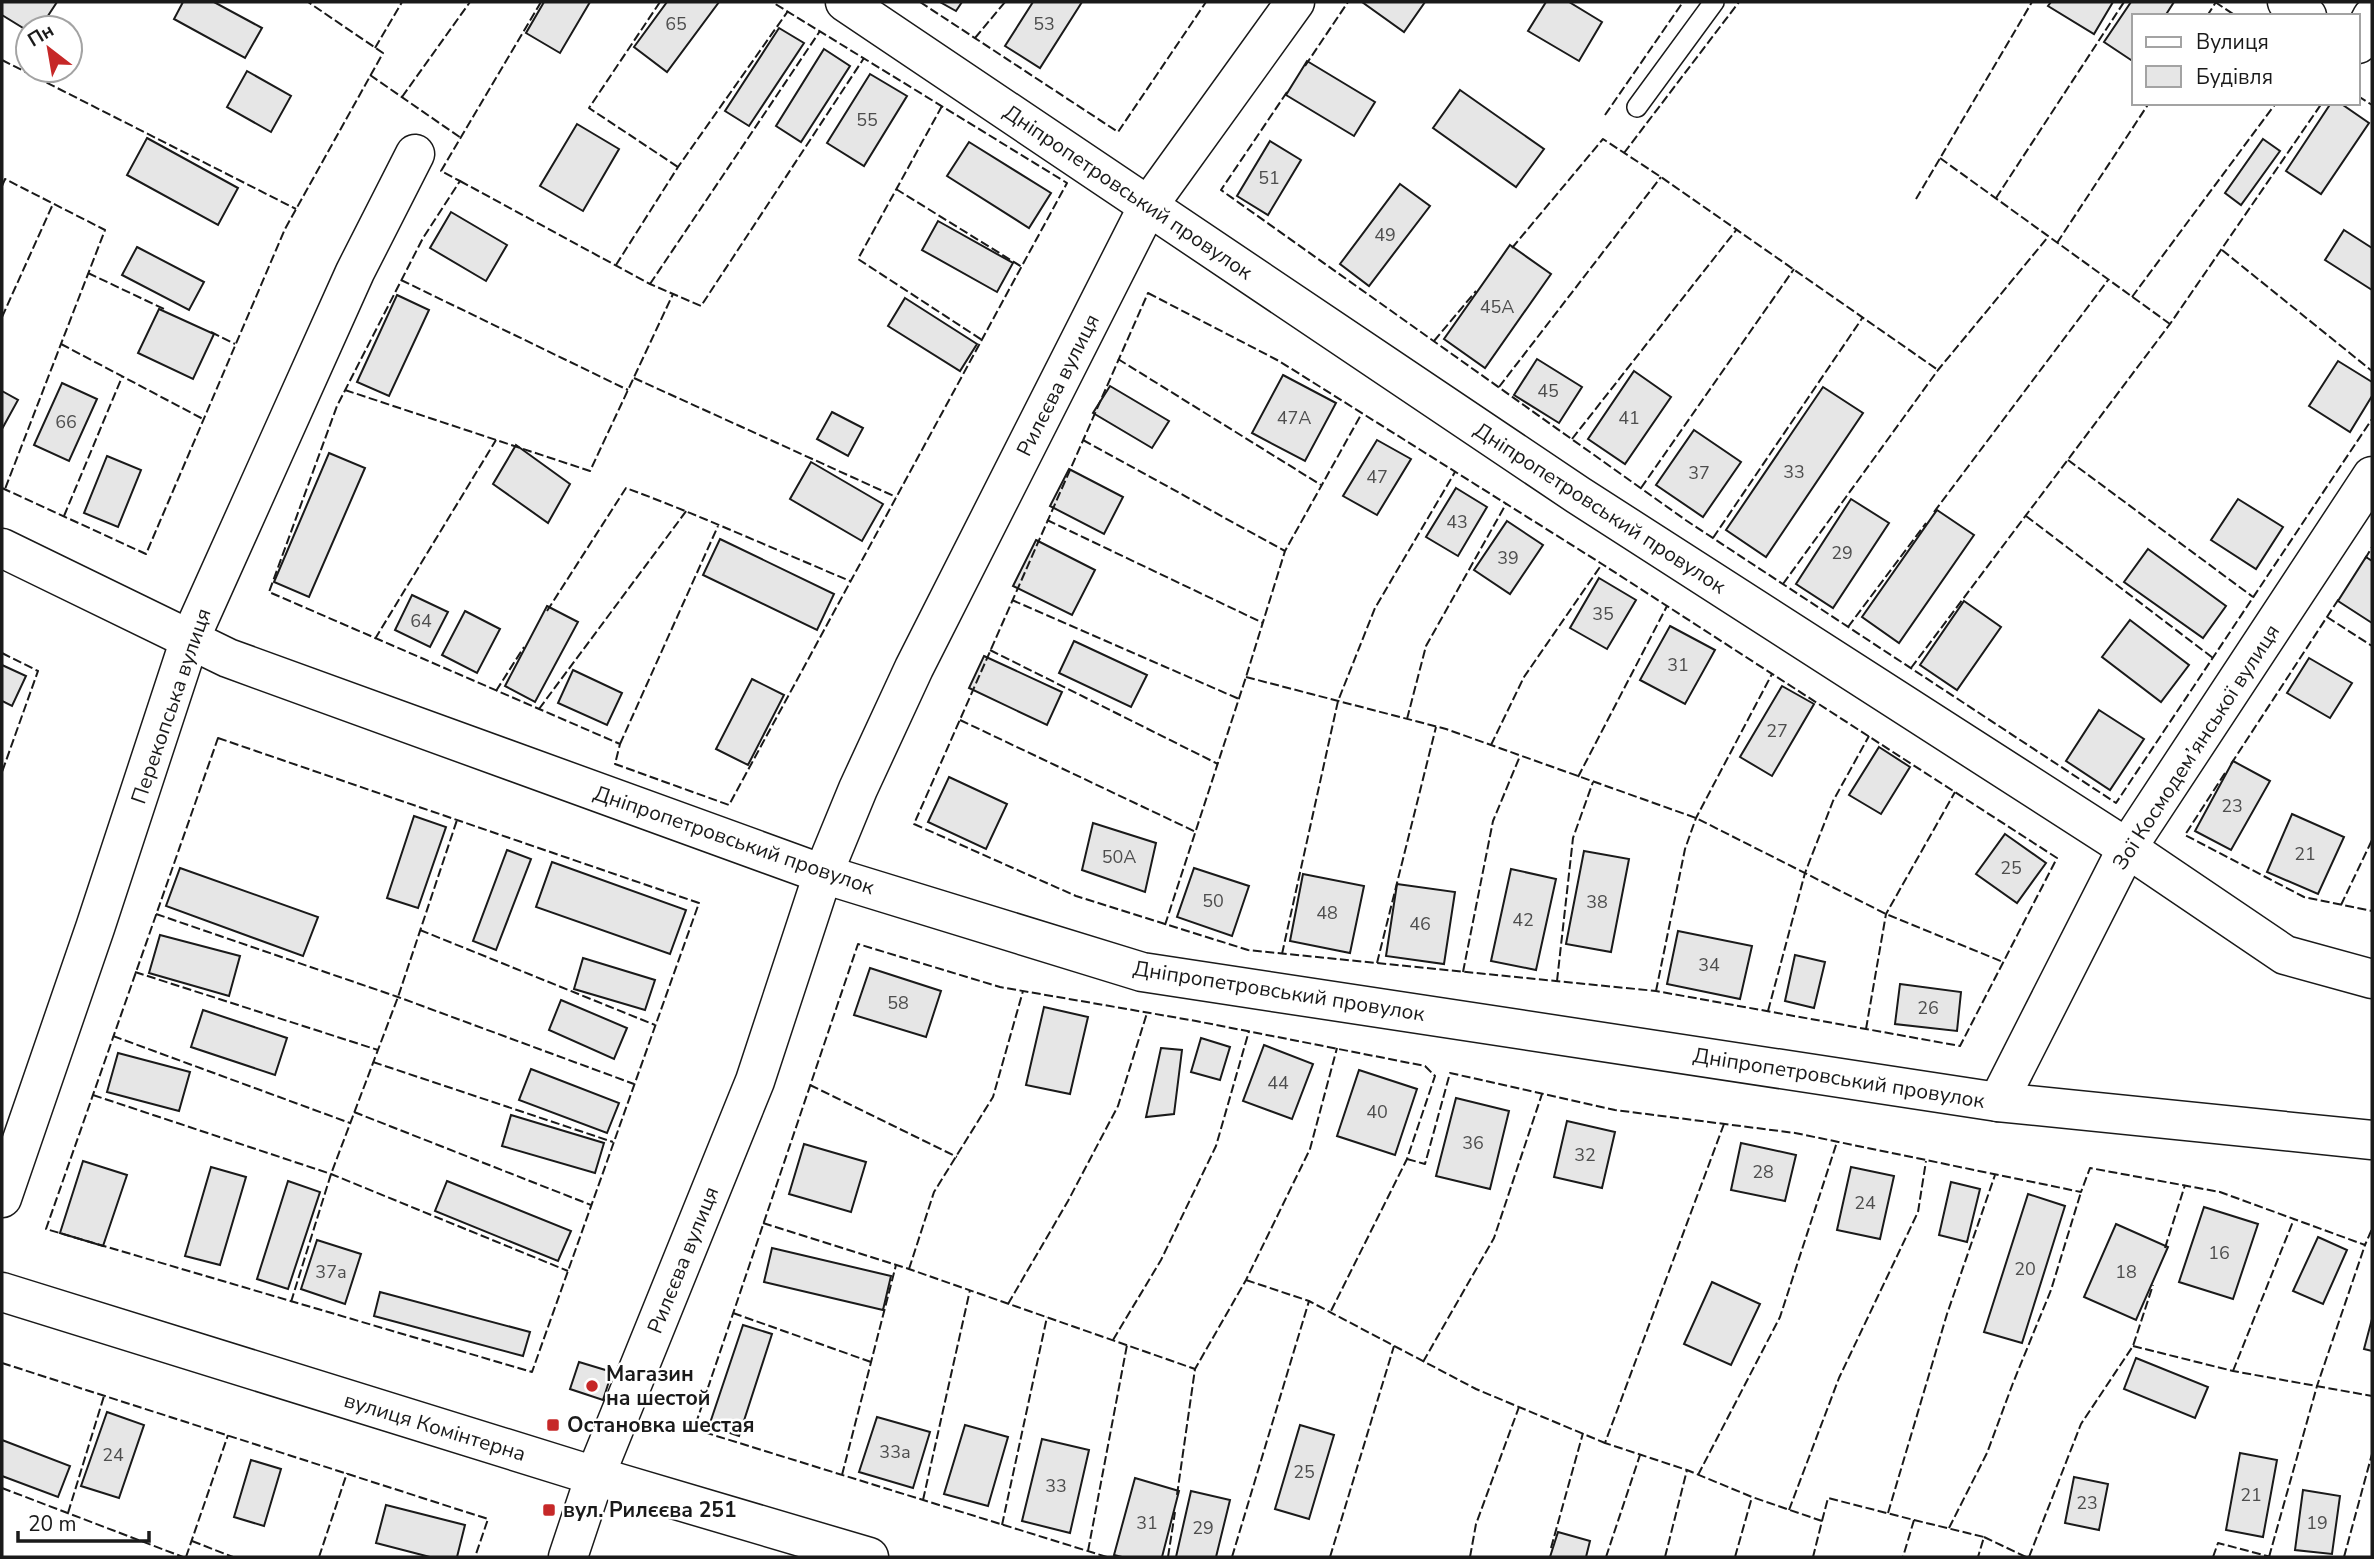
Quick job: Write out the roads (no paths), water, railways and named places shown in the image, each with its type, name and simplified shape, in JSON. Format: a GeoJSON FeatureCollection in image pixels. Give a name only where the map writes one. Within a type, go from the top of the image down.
{"type":"FeatureCollection","features":[{"type":"Feature","properties":{"kind":"street","name":"Дніпропетровський провулок"},"geometry":{"type":"LineString","coordinates":[[845,2],[1578,495],[2127,848],[2285,955],[2372,979]]}},
{"type":"Feature","properties":{"kind":"street","name":"Рилєєва вулиця"},"geometry":{"type":"LineString","coordinates":[[568,1557],[595,1476],[755,1081],[823,874],[858,789],[914,668],[1148,206],[1295,2]]}},
{"type":"Feature","properties":{"kind":"street"},"geometry":{"type":"LineString","coordinates":[[2287,2],[2304,14]]}},
{"type":"Feature","properties":{"kind":"street"},"geometry":{"type":"LineString","coordinates":[[2360,40],[2372,17]]}},
{"type":"Feature","properties":{"kind":"street","name":"Перекопська вулиця"},"geometry":{"type":"LineString","coordinates":[[2,1198],[190,639],[355,272],[415,154]]}},
{"type":"Feature","properties":{"kind":"street","name":"Зої Космодем’янської вулиця"},"geometry":{"type":"LineString","coordinates":[[1998,1102],[2127,848],[2372,476]]}},
{"type":"Feature","properties":{"kind":"street","name":"Дніпропетровський провулок"},"geometry":{"type":"LineString","coordinates":[[2,548],[228,658],[823,874],[1142,972],[1998,1102],[2372,1140]]}},
{"type":"Feature","properties":{"kind":"street","name":"вулиця Комінтерна"},"geometry":{"type":"LineString","coordinates":[[2,1292],[595,1476],[869,1557]]}},
{"type":"Feature","properties":{"kind":"lane"},"geometry":{"type":"LineString","coordinates":[[1637,107],[1714,2]]}},
{"type":"Feature","properties":{"kind":"place","name":"Магазин на шестой"},"geometry":{"type":"Point","coordinates":[592,1386]}},
{"type":"Feature","properties":{"kind":"place","name":"Остановка шестая"},"geometry":{"type":"Point","coordinates":[553,1425]}},
{"type":"Feature","properties":{"kind":"place","name":"вул. Рилєєва 251"},"geometry":{"type":"Point","coordinates":[549,1510]}}]}
